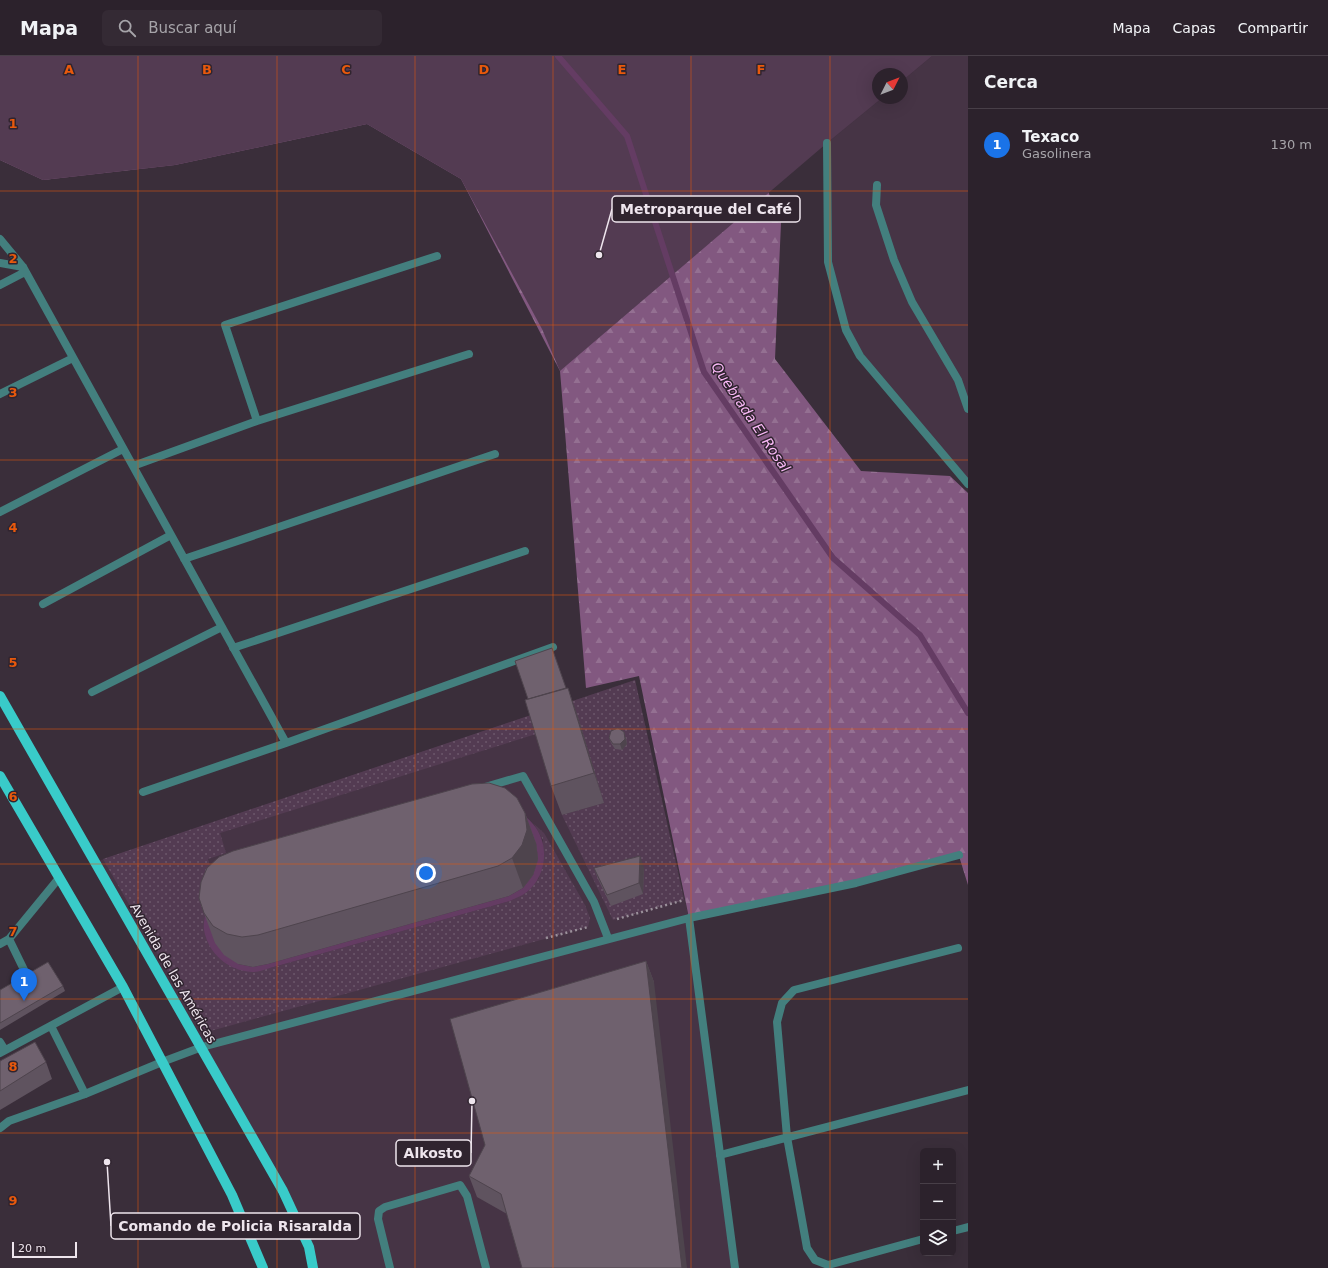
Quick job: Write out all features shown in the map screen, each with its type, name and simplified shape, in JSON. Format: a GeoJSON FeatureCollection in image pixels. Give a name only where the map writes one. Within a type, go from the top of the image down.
{"type":"FeatureCollection","features":[{"type":"Feature","properties":{"kind":"main road","name":"Avenida de las Américas"},"geometry":{"type":"LineString","coordinates":[[0,696],[283,1192],[309,1247],[313,1268]]}},
{"type":"Feature","properties":{"kind":"main road"},"geometry":{"type":"LineString","coordinates":[[0,776],[124,987],[232,1195],[263,1268]]}},
{"type":"Feature","properties":{"kind":"street"},"geometry":{"type":"LineString","coordinates":[[827,143],[828,262],[846,330],[860,356],[968,484]]}},
{"type":"Feature","properties":{"kind":"street"},"geometry":{"type":"LineString","coordinates":[[877,185],[876,206],[894,260],[912,302],[958,380],[968,409]]}},
{"type":"Feature","properties":{"kind":"street"},"geometry":{"type":"LineString","coordinates":[[0,239],[24,269],[286,743]]}},
{"type":"Feature","properties":{"kind":"street"},"geometry":{"type":"LineString","coordinates":[[257,422],[225,325],[436,256]]}},
{"type":"Feature","properties":{"kind":"street"},"geometry":{"type":"LineString","coordinates":[[0,263],[24,269]]}},
{"type":"Feature","properties":{"kind":"street"},"geometry":{"type":"LineString","coordinates":[[0,285],[24,269]]}},
{"type":"Feature","properties":{"kind":"street"},"geometry":{"type":"LineString","coordinates":[[133,466],[257,422],[470,354]]}},
{"type":"Feature","properties":{"kind":"street"},"geometry":{"type":"LineString","coordinates":[[0,394],[73,358]]}},
{"type":"Feature","properties":{"kind":"street"},"geometry":{"type":"LineString","coordinates":[[0,512],[123,449]]}},
{"type":"Feature","properties":{"kind":"street"},"geometry":{"type":"LineString","coordinates":[[184,559],[496,454]]}},
{"type":"Feature","properties":{"kind":"street"},"geometry":{"type":"LineString","coordinates":[[43,604],[171,535]]}},
{"type":"Feature","properties":{"kind":"street"},"geometry":{"type":"LineString","coordinates":[[234,648],[525,551]]}},
{"type":"Feature","properties":{"kind":"street"},"geometry":{"type":"LineString","coordinates":[[92,692],[222,627]]}},
{"type":"Feature","properties":{"kind":"street"},"geometry":{"type":"LineString","coordinates":[[143,792],[286,743],[553,647]]}},
{"type":"Feature","properties":{"kind":"street"},"geometry":{"type":"LineString","coordinates":[[477,790],[523,776],[594,902],[608,938]]}},
{"type":"Feature","properties":{"kind":"street"},"geometry":{"type":"LineString","coordinates":[[0,1128],[9,1121],[85,1094],[162,1062],[202,1048],[608,938],[689,918],[856,883],[959,856]]}},
{"type":"Feature","properties":{"kind":"street"},"geometry":{"type":"LineString","coordinates":[[0,944],[9,940],[60,878]]}},
{"type":"Feature","properties":{"kind":"street"},"geometry":{"type":"LineString","coordinates":[[689,918],[735,1268]]}},
{"type":"Feature","properties":{"kind":"street"},"geometry":{"type":"LineString","coordinates":[[9,940],[29,980]]}},
{"type":"Feature","properties":{"kind":"street"},"geometry":{"type":"LineString","coordinates":[[920,1240],[828,1265],[815,1260],[807,1248],[787,1137],[777,1022],[782,1003],[794,990],[958,948]]}},
{"type":"Feature","properties":{"kind":"street"},"geometry":{"type":"LineString","coordinates":[[0,1042],[2,1052],[124,987]]}},
{"type":"Feature","properties":{"kind":"street"},"geometry":{"type":"LineString","coordinates":[[51,1026],[85,1094]]}},
{"type":"Feature","properties":{"kind":"street"},"geometry":{"type":"LineString","coordinates":[[720,1155],[968,1090]]}},
{"type":"Feature","properties":{"kind":"street"},"geometry":{"type":"LineString","coordinates":[[390,1268],[378,1219],[379,1211],[385,1207],[460,1185],[467,1196],[486,1268]]}},
{"type":"Feature","properties":{"kind":"street"},"geometry":{"type":"LineString","coordinates":[[956,1230],[968,1227]]}},
{"type":"Feature","properties":{"kind":"path"},"geometry":{"type":"LineString","coordinates":[[613,920],[684,900]]}},
{"type":"Feature","properties":{"kind":"shaded area"},"geometry":{"type":"Polygon","coordinates":[[[0,56],[932,56],[908,76],[908,68],[872,68],[872,104],[875,104],[560,371],[542,329],[461,179],[367,124],[175,165],[43,180],[0,160],[0,56]]]}},
{"type":"Feature","properties":{"kind":"shaded area"},"geometry":{"type":"Polygon","coordinates":[[[932,56],[968,56],[968,484],[860,356],[846,330],[828,262],[827,143],[875,104],[908,104],[908,76],[932,56]]]}},
{"type":"Feature","properties":{"kind":"shaded area"},"geometry":{"type":"Polygon","coordinates":[[[635,680],[689,918],[735,1268],[313,1268],[309,1247],[95,862],[635,680]]]}},
{"type":"Feature","properties":{"kind":"shaded area"},"geometry":{"type":"Polygon","coordinates":[[[635,680],[684,900],[613,920],[562,815],[604,803],[536,734],[220,833],[226,853],[208,859],[215,882],[235,969],[270,968],[510,901],[527,892],[539,878],[543,840],[534,824],[544,833],[585,905],[590,918],[588,927],[203,1033],[103,859],[635,680]]]}},
{"type":"Feature","properties":{"kind":"shaded area"},"geometry":{"type":"Polygon","coordinates":[[[519,811],[533,824],[542,840],[544,850],[542,868],[534,885],[523,895],[510,901],[259,971],[243,971],[220,959],[206,938],[204,923],[206,911],[519,811]],[[536,843],[238,964],[253,967],[268,964],[509,896],[523,888],[533,875],[538,859],[536,843]]]}},
{"type":"Feature","properties":{"kind":"green space"},"geometry":{"type":"Polygon","coordinates":[[[0,56],[718,70],[781,223],[775,359],[861,471],[950,476],[968,493],[968,885],[959,856],[689,918],[639,676],[586,688],[560,371],[461,179],[367,124],[175,165],[43,180],[0,160],[0,56]]]}},
{"type":"Feature","properties":{"kind":"building"},"geometry":{"type":"Polygon","coordinates":[[[552,648],[566,688],[528,699],[515,661],[552,648]]]}},
{"type":"Feature","properties":{"kind":"building"},"geometry":{"type":"Polygon","coordinates":[[[568,688],[594,773],[551,786],[525,700],[568,688]]]}},
{"type":"Feature","properties":{"kind":"building"},"geometry":{"type":"Polygon","coordinates":[[[618,728],[624,732],[625,739],[620,744],[613,744],[609,738],[611,731],[618,728]]]}},
{"type":"Feature","properties":{"kind":"building"},"geometry":{"type":"Polygon","coordinates":[[[489,783],[505,788],[517,798],[525,813],[527,830],[522,845],[512,858],[498,866],[258,935],[242,937],[227,934],[213,926],[204,913],[199,898],[201,882],[207,868],[219,857],[233,851],[472,784],[489,783]]]}},
{"type":"Feature","properties":{"kind":"building"},"geometry":{"type":"Polygon","coordinates":[[[640,856],[639,883],[607,895],[594,868],[640,856]]]}},
{"type":"Feature","properties":{"kind":"building"},"geometry":{"type":"Polygon","coordinates":[[[646,961],[682,1268],[522,1268],[501,1194],[469,1176],[485,1145],[450,1019],[646,961]]]}},
{"type":"Feature","properties":{"kind":"building"},"geometry":{"type":"Polygon","coordinates":[[[48,962],[63,986],[0,1023],[0,990],[48,962]]]}},
{"type":"Feature","properties":{"kind":"building"},"geometry":{"type":"Polygon","coordinates":[[[35,1042],[46,1062],[0,1091],[0,1061],[35,1042]]]}},
{"type":"Feature","properties":{"kind":"waterway","name":"Quebrada El Rosal"},"geometry":{"type":"LineString","coordinates":[[558,56],[627,136],[704,372],[833,558],[920,635],[968,713]]}},
{"type":"Feature","properties":{"kind":"place","name":"Metroparque del Café"},"geometry":{"type":"Point","coordinates":[599,255]}},
{"type":"Feature","properties":{"kind":"place","name":"Texaco"},"geometry":{"type":"Point","coordinates":[24,1001]}},
{"type":"Feature","properties":{"kind":"place","name":"Alkosto"},"geometry":{"type":"Point","coordinates":[472,1101]}},
{"type":"Feature","properties":{"kind":"place","name":"Comando de Policia Risaralda"},"geometry":{"type":"Point","coordinates":[107,1162]}}]}
